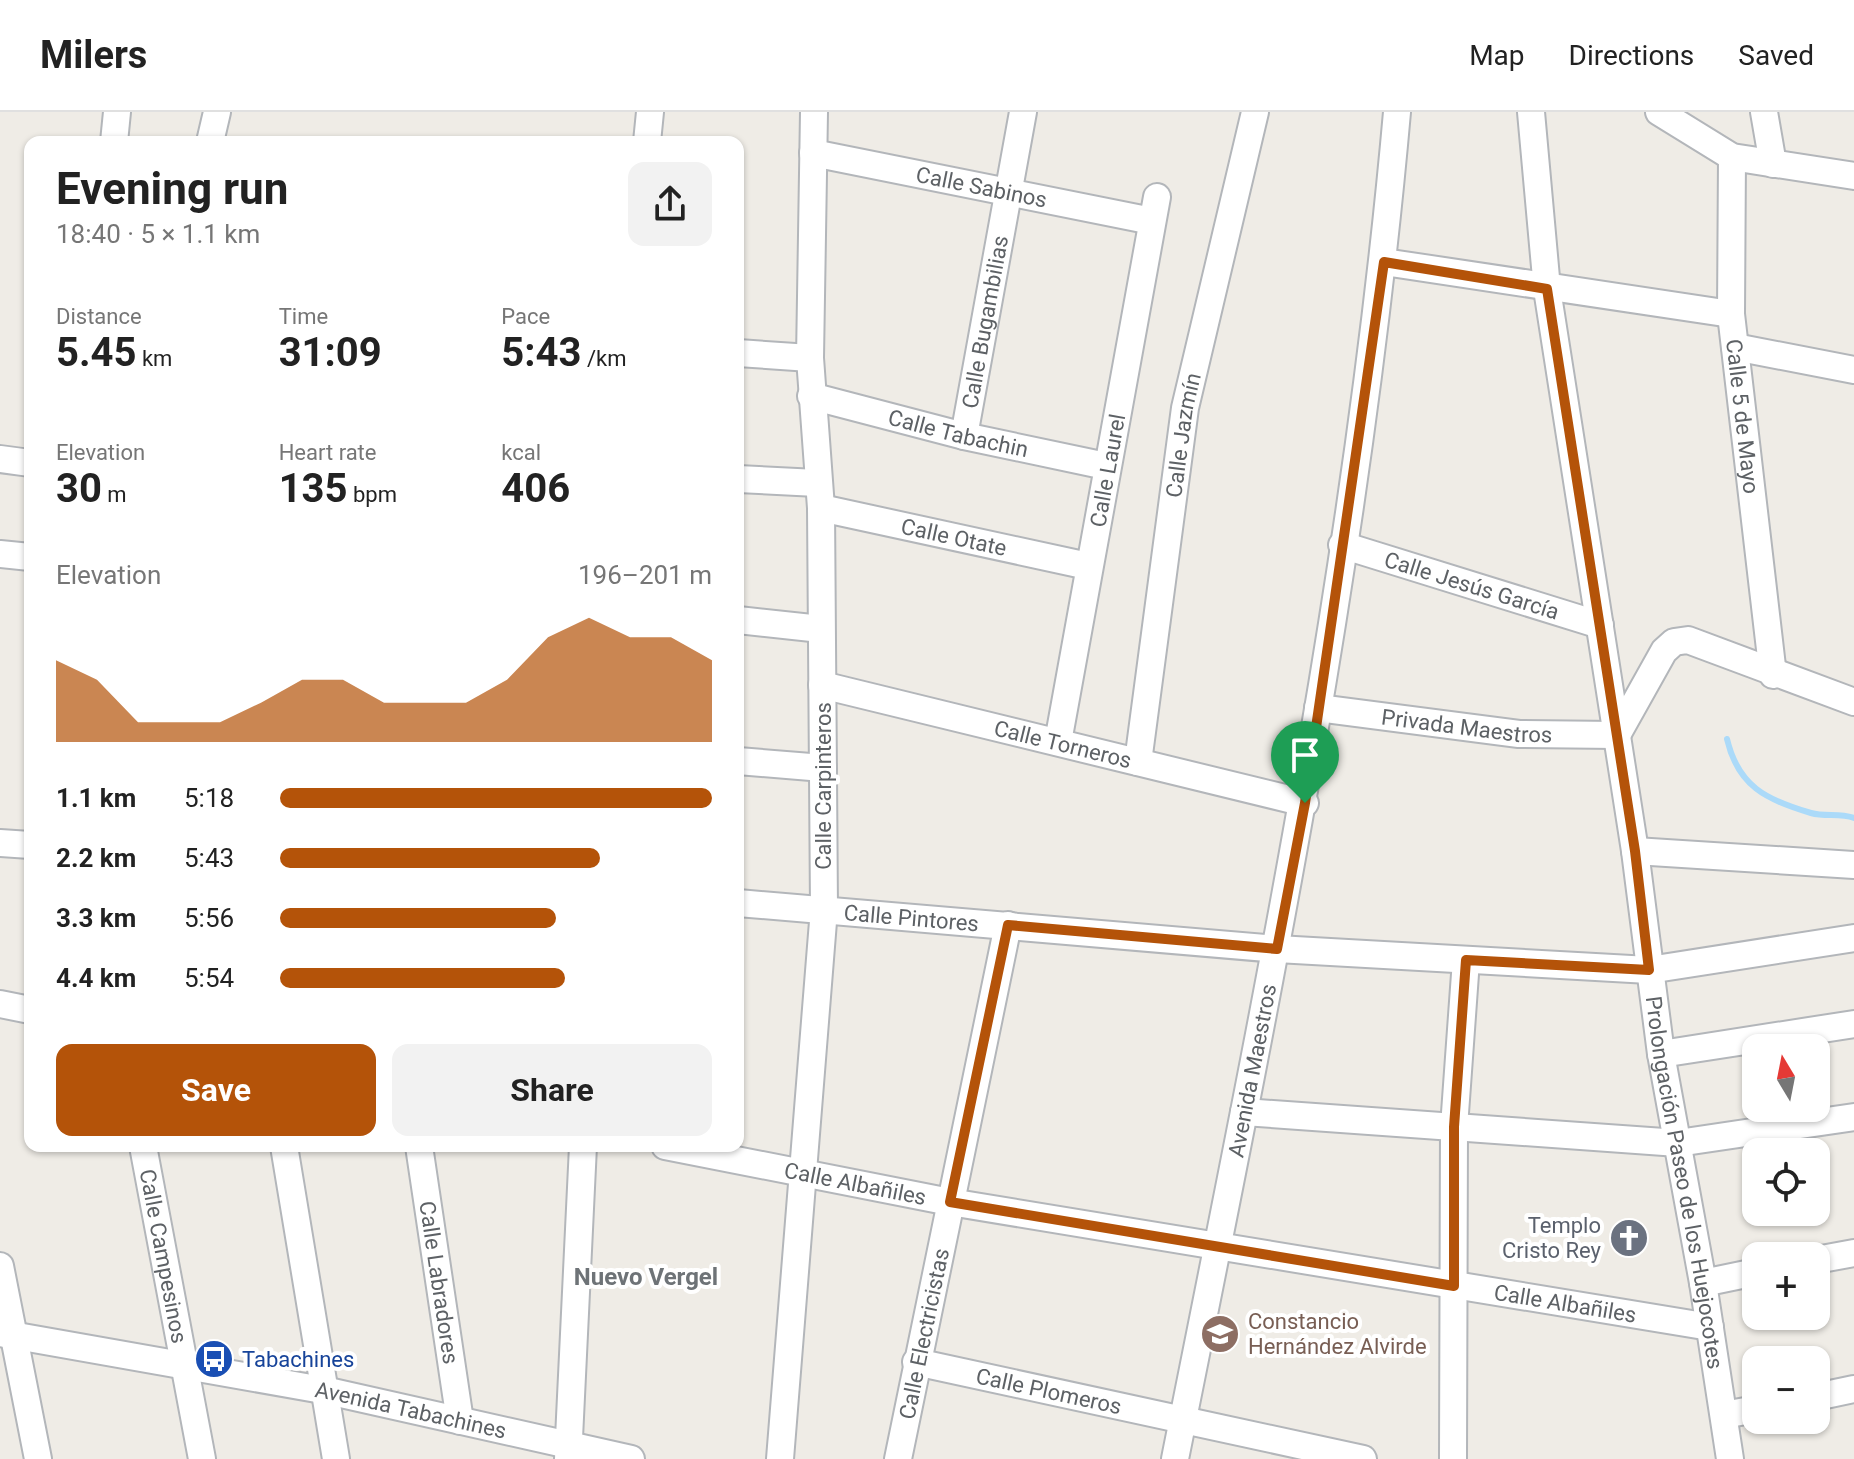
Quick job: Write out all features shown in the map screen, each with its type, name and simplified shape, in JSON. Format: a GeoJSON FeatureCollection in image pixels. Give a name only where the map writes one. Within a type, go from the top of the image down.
{"type":"FeatureCollection","features":[{"type":"Feature","properties":{"kind":"street"},"geometry":{"type":"LineString","coordinates":[[115,136],[117,112]]}},
{"type":"Feature","properties":{"kind":"street"},"geometry":{"type":"LineString","coordinates":[[211,136],[217,112]]}},
{"type":"Feature","properties":{"kind":"street"},"geometry":{"type":"LineString","coordinates":[[648,136],[650,112]]}},
{"type":"Feature","properties":{"kind":"street","name":"Calle Carpinteros"},"geometry":{"type":"LineString","coordinates":[[780,1459],[824,909],[819,496],[810,358],[814,112]]}},
{"type":"Feature","properties":{"kind":"street","name":"Calle Bugambilias"},"geometry":{"type":"LineString","coordinates":[[964,436],[1023,112]]}},
{"type":"Feature","properties":{"kind":"street","name":"Calle Jazmín"},"geometry":{"type":"LineString","coordinates":[[1138,762],[1185,408],[1255,112]]}},
{"type":"Feature","properties":{"kind":"street","name":"Avenida Maestros"},"geometry":{"type":"LineString","coordinates":[[1175,1459],[1305,803],[1384,262],[1397,112]]}},
{"type":"Feature","properties":{"kind":"street","name":"Prolongación Paseo de los Huejocotes"},"geometry":{"type":"LineString","coordinates":[[1531,112],[1547,289],[1635,851],[1661,1054],[1703,1283],[1730,1459]]}},
{"type":"Feature","properties":{"kind":"street"},"geometry":{"type":"LineString","coordinates":[[1659,112],[1732,157],[1853,171]]}},
{"type":"Feature","properties":{"kind":"street"},"geometry":{"type":"LineString","coordinates":[[1764,112],[1773,164]]}},
{"type":"Feature","properties":{"kind":"street","name":"Calle Sabinos"},"geometry":{"type":"LineString","coordinates":[[813,153],[1007,191],[1154,209]]}},
{"type":"Feature","properties":{"kind":"street","name":"Calle 5 de Mayo"},"geometry":{"type":"LineString","coordinates":[[1732,157],[1731,314],[1773,675]]}},
{"type":"Feature","properties":{"kind":"street","name":"Calle Laurel"},"geometry":{"type":"LineString","coordinates":[[1058,742],[1154,209]]}},
{"type":"Feature","properties":{"kind":"street"},"geometry":{"type":"LineString","coordinates":[[1384,262],[1547,289],[1731,314]]}},
{"type":"Feature","properties":{"kind":"street"},"geometry":{"type":"LineString","coordinates":[[1735,347],[1854,370]]}},
{"type":"Feature","properties":{"kind":"street"},"geometry":{"type":"LineString","coordinates":[[744,353],[810,358]]}},
{"type":"Feature","properties":{"kind":"street","name":"Calle Tabachin"},"geometry":{"type":"LineString","coordinates":[[811,396],[964,436],[1106,466]]}},
{"type":"Feature","properties":{"kind":"street"},"geometry":{"type":"LineString","coordinates":[[0,459],[24,462]]}},
{"type":"Feature","properties":{"kind":"street","name":"Calle Otate"},"geometry":{"type":"LineString","coordinates":[[744,480],[819,496],[1088,566]]}},
{"type":"Feature","properties":{"kind":"street","name":"Calle Jesús García"},"geometry":{"type":"LineString","coordinates":[[1342,545],[1600,625]]}},
{"type":"Feature","properties":{"kind":"street"},"geometry":{"type":"LineString","coordinates":[[0,554],[24,556]]}},
{"type":"Feature","properties":{"kind":"street"},"geometry":{"type":"LineString","coordinates":[[744,621],[821,629]]}},
{"type":"Feature","properties":{"kind":"street"},"geometry":{"type":"LineString","coordinates":[[1617,735],[1664,651],[1674,642],[1688,640],[1773,675],[1850,693]]}},
{"type":"Feature","properties":{"kind":"street","name":"Calle Torneros"},"geometry":{"type":"LineString","coordinates":[[822,685],[1305,803]]}},
{"type":"Feature","properties":{"kind":"street","name":"Privada Maestros"},"geometry":{"type":"LineString","coordinates":[[1318,708],[1519,734],[1617,735]]}},
{"type":"Feature","properties":{"kind":"street"},"geometry":{"type":"LineString","coordinates":[[744,761],[823,768]]}},
{"type":"Feature","properties":{"kind":"street"},"geometry":{"type":"LineString","coordinates":[[0,843],[24,845]]}},
{"type":"Feature","properties":{"kind":"street"},"geometry":{"type":"LineString","coordinates":[[1635,851],[1854,865]]}},
{"type":"Feature","properties":{"kind":"street","name":"Calle Pintores"},"geometry":{"type":"LineString","coordinates":[[744,903],[1277,949],[1649,970],[1854,938]]}},
{"type":"Feature","properties":{"kind":"street","name":"Calle Electricistas"},"geometry":{"type":"LineString","coordinates":[[898,1459],[1008,925]]}},
{"type":"Feature","properties":{"kind":"street"},"geometry":{"type":"LineString","coordinates":[[1453,1459],[1454,1127],[1466,960]]}},
{"type":"Feature","properties":{"kind":"street"},"geometry":{"type":"LineString","coordinates":[[0,1004],[24,1009]]}},
{"type":"Feature","properties":{"kind":"street"},"geometry":{"type":"LineString","coordinates":[[1661,1054],[1854,1024]]}},
{"type":"Feature","properties":{"kind":"street"},"geometry":{"type":"LineString","coordinates":[[1244,1112],[1678,1143],[1854,1117]]}},
{"type":"Feature","properties":{"kind":"street","name":"Calle Campesinos"},"geometry":{"type":"LineString","coordinates":[[144,1152],[202,1459]]}},
{"type":"Feature","properties":{"kind":"street"},"geometry":{"type":"LineString","coordinates":[[285,1152],[328,1391],[336,1459]]}},
{"type":"Feature","properties":{"kind":"street","name":"Calle Labradores"},"geometry":{"type":"LineString","coordinates":[[420,1152],[460,1421]]}},
{"type":"Feature","properties":{"kind":"street"},"geometry":{"type":"LineString","coordinates":[[568,1452],[583,1152]]}},
{"type":"Feature","properties":{"kind":"street","name":"Calle Albañiles"},"geometry":{"type":"LineString","coordinates":[[693,1152],[802,1175],[1217,1249],[1710,1327]]}},
{"type":"Feature","properties":{"kind":"street"},"geometry":{"type":"LineString","coordinates":[[1830,1257],[1854,1253]]}},
{"type":"Feature","properties":{"kind":"street"},"geometry":{"type":"LineString","coordinates":[[0,1266],[7,1334],[38,1459]]}},
{"type":"Feature","properties":{"kind":"street"},"geometry":{"type":"LineString","coordinates":[[1703,1283],[1742,1275]]}},
{"type":"Feature","properties":{"kind":"street","name":"Avenida Tabachines"},"geometry":{"type":"LineString","coordinates":[[7,1334],[328,1391],[460,1421],[568,1452],[631,1459]]}},
{"type":"Feature","properties":{"kind":"street","name":"Calle Plomeros"},"geometry":{"type":"LineString","coordinates":[[916,1362],[1363,1459]]}},
{"type":"Feature","properties":{"kind":"street"},"geometry":{"type":"LineString","coordinates":[[1830,1394],[1854,1389]]}},
{"type":"Feature","properties":{"kind":"street"},"geometry":{"type":"LineString","coordinates":[[1724,1415],[1742,1412]]}},
{"type":"Feature","properties":{"kind":"waterway"},"geometry":{"type":"LineString","coordinates":[[1727,739],[1738,769],[1756,789],[1780,803],[1811,813],[1854,818]]}},
{"type":"Feature","properties":{"kind":"place","name":"Templo Cristo Rey"},"geometry":{"type":"Point","coordinates":[1629,1238]}},
{"type":"Feature","properties":{"kind":"place","name":"Constancio Hernández Alvirde"},"geometry":{"type":"Point","coordinates":[1220,1334]}},
{"type":"Feature","properties":{"kind":"place","name":"Tabachines"},"geometry":{"type":"Point","coordinates":[214,1359]}},
{"type":"Feature","properties":{"kind":"district","name":"Nuevo Vergel"},"geometry":{"type":"Point","coordinates":[646,1277]}},
{"type":"Feature","properties":{"kind":"route"},"geometry":{"type":"LineString","coordinates":[[1384,262],[1547,289],[1635,851],[1649,970],[1466,960],[1454,1127],[1454,1286],[1217,1249],[950,1202],[1008,925],[1277,949],[1305,803],[1384,262]]}}]}
